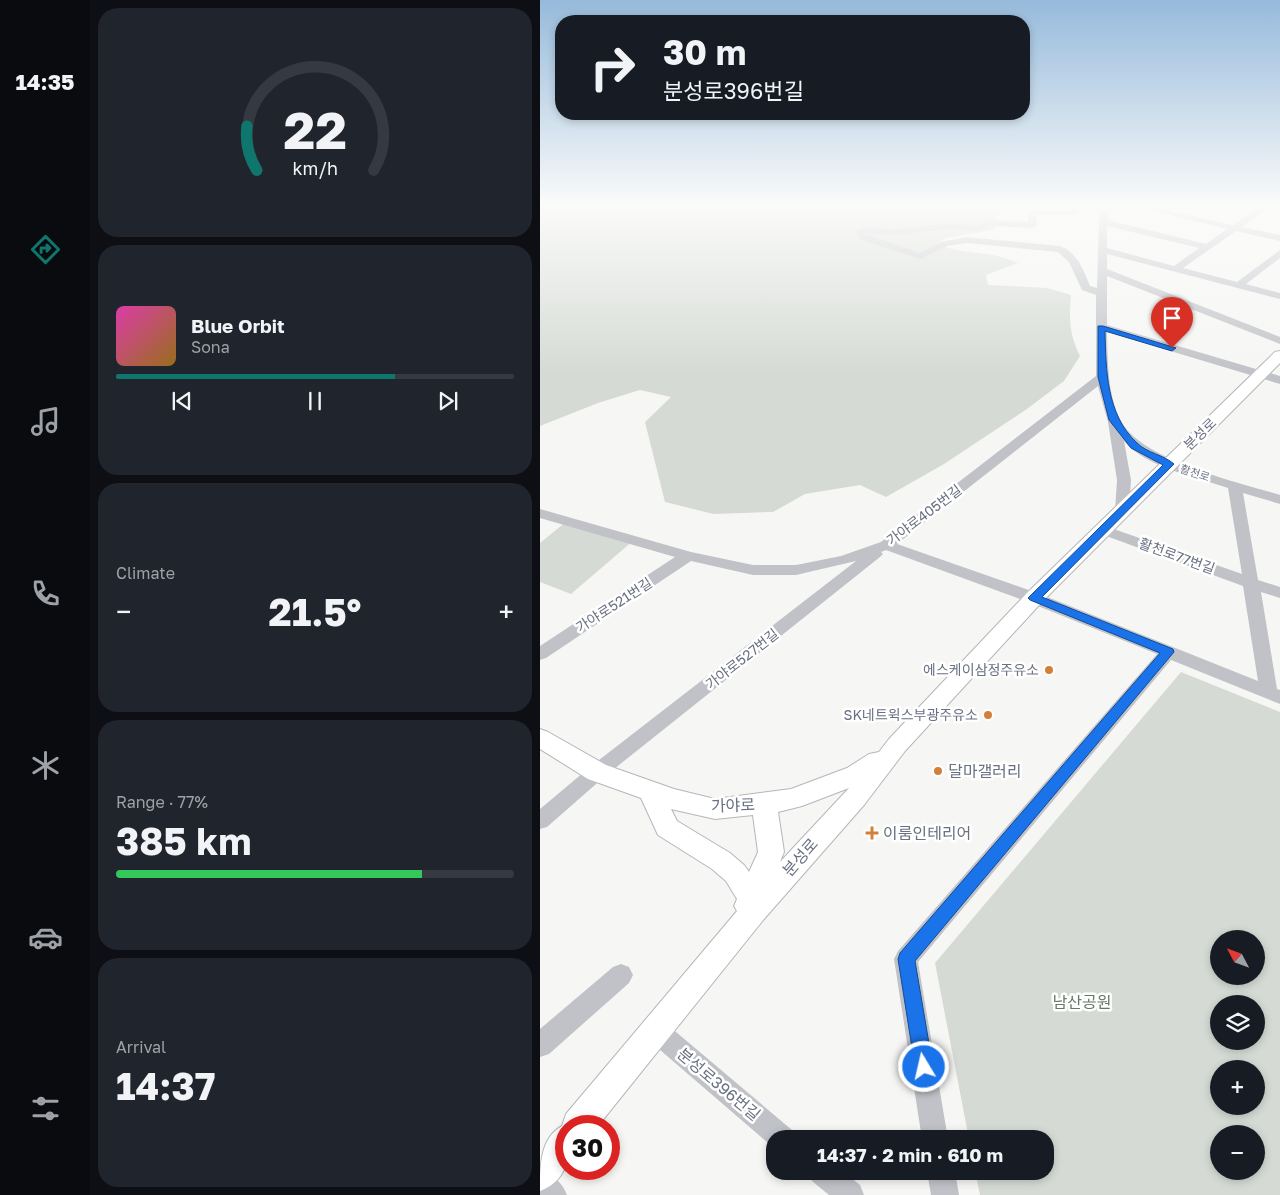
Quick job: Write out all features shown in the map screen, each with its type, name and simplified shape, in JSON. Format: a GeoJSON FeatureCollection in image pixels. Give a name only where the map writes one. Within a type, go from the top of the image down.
{"type":"FeatureCollection","features":[{"type":"Feature","properties":{"kind":"main road","name":"분성로"},"geometry":{"type":"LineString","coordinates":[[587,1115],[654,1029],[740,927],[883,765],[897,746],[1034,598],[1280,355]]}},
{"type":"Feature","properties":{"kind":"main road","name":"가야로"},"geometry":{"type":"LineString","coordinates":[[540,738],[597,772],[672,799],[716,809],[793,799],[856,775],[897,746]]}},
{"type":"Feature","properties":{"kind":"main road"},"geometry":{"type":"LineString","coordinates":[[651,792],[667,828],[720,861],[735,873],[752,898]]}},
{"type":"Feature","properties":{"kind":"main road"},"geometry":{"type":"LineString","coordinates":[[740,927],[771,852],[764,804]]}},
{"type":"Feature","properties":{"kind":"main road"},"geometry":{"type":"LineString","coordinates":[[540,1174],[555,1155]]}},
{"type":"Feature","properties":{"kind":"street"},"geometry":{"type":"LineString","coordinates":[[1075,263],[1086,288],[1102,294]]}},
{"type":"Feature","properties":{"kind":"street","name":"활천로"},"geometry":{"type":"LineString","coordinates":[[1102,263],[1102,377],[1114,420],[1134,446],[1169,464],[1280,500]]}},
{"type":"Feature","properties":{"kind":"street"},"geometry":{"type":"LineString","coordinates":[[1151,263],[1280,296]]}},
{"type":"Feature","properties":{"kind":"street"},"geometry":{"type":"LineString","coordinates":[[1175,269],[1184,263]]}},
{"type":"Feature","properties":{"kind":"street"},"geometry":{"type":"LineString","coordinates":[[1239,285],[1267,263]]}},
{"type":"Feature","properties":{"kind":"street"},"geometry":{"type":"LineString","coordinates":[[1102,271],[1280,341]]}},
{"type":"Feature","properties":{"kind":"street"},"geometry":{"type":"LineString","coordinates":[[1101,327],[1280,380]]}},
{"type":"Feature","properties":{"kind":"street","name":"가야로405번길"},"geometry":{"type":"LineString","coordinates":[[540,513],[688,556],[753,570],[796,570],[845,560],[886,545],[1102,377]]}},
{"type":"Feature","properties":{"kind":"street"},"geometry":{"type":"LineString","coordinates":[[1114,420],[1124,480],[1122,511]]}},
{"type":"Feature","properties":{"kind":"street"},"geometry":{"type":"LineString","coordinates":[[1235,486],[1251,582],[1274,694]]}},
{"type":"Feature","properties":{"kind":"street","name":"활천로77번길"},"geometry":{"type":"LineString","coordinates":[[1103,530],[1280,593]]}},
{"type":"Feature","properties":{"kind":"street"},"geometry":{"type":"LineString","coordinates":[[886,545],[1034,598],[1274,694]]}},
{"type":"Feature","properties":{"kind":"street","name":"가야로527번길"},"geometry":{"type":"LineString","coordinates":[[597,772],[886,545]]}},
{"type":"Feature","properties":{"kind":"street","name":"가야로521번길"},"geometry":{"type":"LineString","coordinates":[[540,654],[688,556]]}},
{"type":"Feature","properties":{"kind":"street"},"geometry":{"type":"LineString","coordinates":[[934,1130],[906,959],[1168,652]]}},
{"type":"Feature","properties":{"kind":"street"},"geometry":{"type":"LineString","coordinates":[[540,821],[597,772]]}},
{"type":"Feature","properties":{"kind":"street"},"geometry":{"type":"LineString","coordinates":[[540,1044],[621,975]]}},
{"type":"Feature","properties":{"kind":"street","name":"분성로396번길"},"geometry":{"type":"LineString","coordinates":[[654,1029],[772,1130]]}},
{"type":"Feature","properties":{"kind":"street"},"geometry":{"type":"LineString","coordinates":[[832,1180],[850,1195]]}},
{"type":"Feature","properties":{"kind":"street"},"geometry":{"type":"LineString","coordinates":[[942,1180],[944,1195]]}},
{"type":"Feature","properties":{"kind":"street"},"geometry":{"type":"LineString","coordinates":[[540,1182],[553,1195]]}},
{"type":"Feature","properties":{"kind":"green space"},"geometry":{"type":"Polygon","coordinates":[[[540,263],[1017,263],[986,275],[988,285],[1047,288],[1071,295],[1071,326],[1080,356],[1064,381],[1027,409],[944,464],[886,497],[860,485],[805,494],[773,512],[713,514],[665,502],[645,422],[671,397],[640,390],[598,403],[540,426],[540,263]]]}},
{"type":"Feature","properties":{"kind":"green space"},"geometry":{"type":"Polygon","coordinates":[[[567,521],[634,540],[571,594],[540,582],[540,543],[567,521]]]}},
{"type":"Feature","properties":{"kind":"green space","name":"남산공원"},"geometry":{"type":"Polygon","coordinates":[[[1181,672],[1280,712],[1280,1195],[980,1195],[977,1180],[1054,1180],[1054,1130],[967,1130],[935,963],[1181,672]]]}},
{"type":"Feature","properties":{"kind":"place","name":"에스케이삼정주유소"},"geometry":{"type":"Point","coordinates":[1049,670]}},
{"type":"Feature","properties":{"kind":"place","name":"SK네트윅스부광주유소"},"geometry":{"type":"Point","coordinates":[988,715]}},
{"type":"Feature","properties":{"kind":"place","name":"달마갤러리"},"geometry":{"type":"Point","coordinates":[938,771]}},
{"type":"Feature","properties":{"kind":"place","name":"이룸인테리어"},"geometry":{"type":"Point","coordinates":[872,833]}},
{"type":"Feature","properties":{"kind":"route"},"geometry":{"type":"LineString","coordinates":[[924,1067],[906,959],[1168,652],[1034,598],[1169,464],[1134,446],[1114,420],[1102,377],[1101,327],[1172,348]]}}]}
